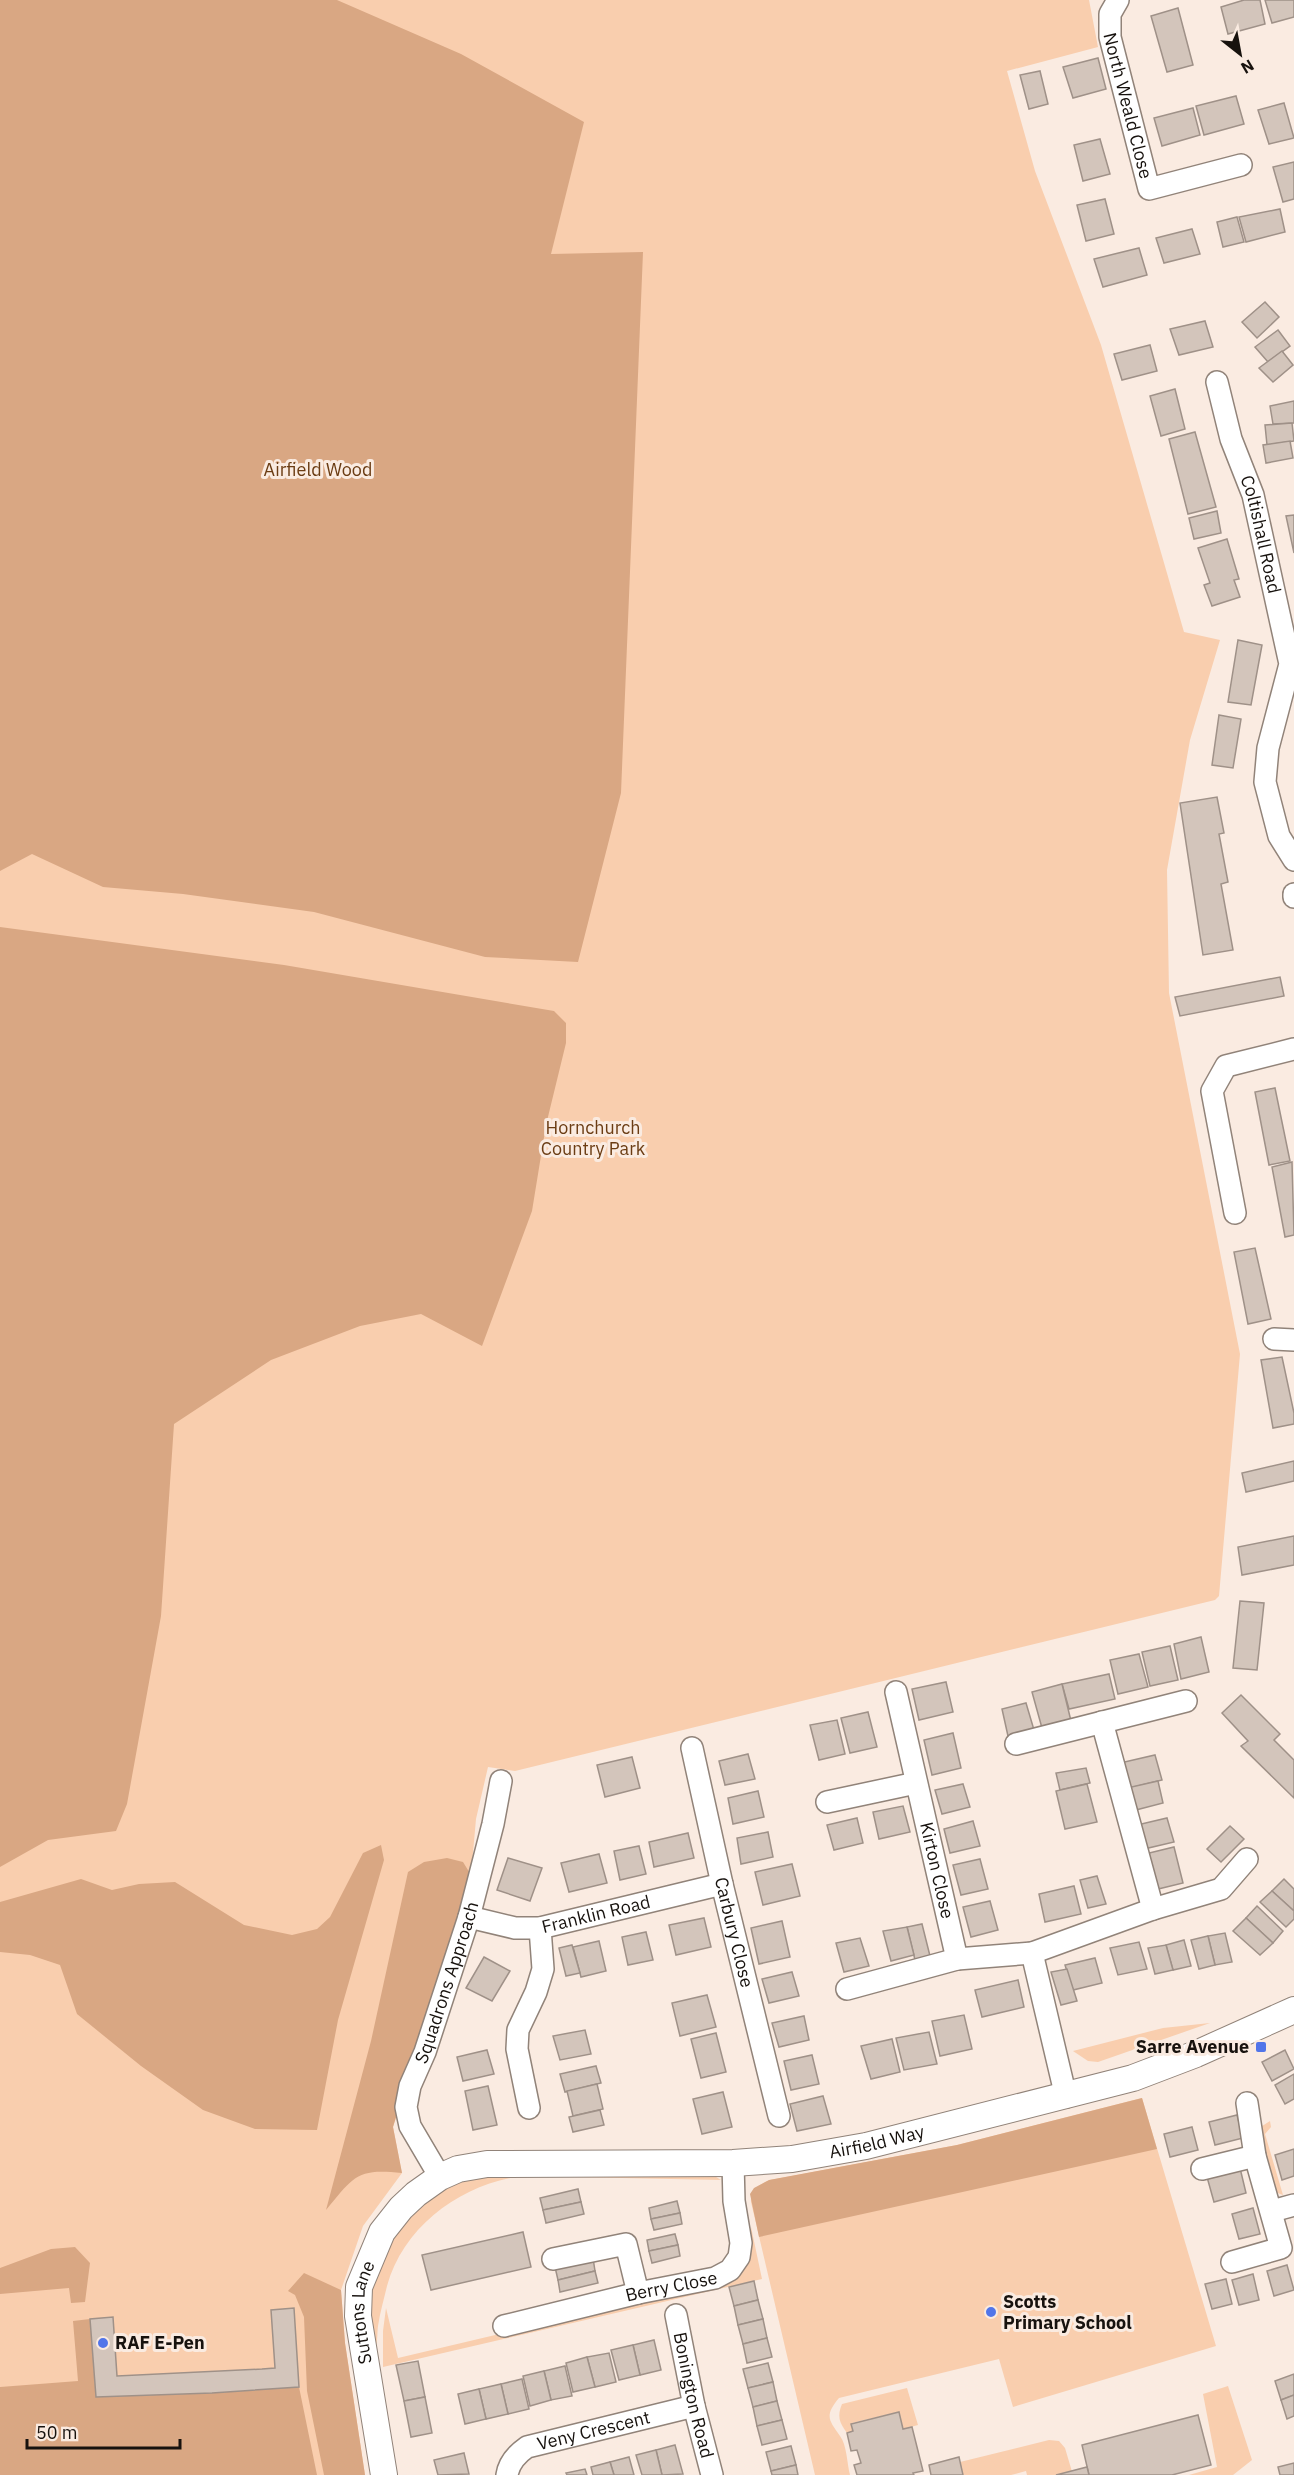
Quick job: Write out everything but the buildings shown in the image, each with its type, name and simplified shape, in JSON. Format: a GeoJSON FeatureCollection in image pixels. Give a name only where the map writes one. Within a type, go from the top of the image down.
{"type":"FeatureCollection","features":[{"type":"Feature","properties":{"kind":"street","name":"North Weald Close"},"geometry":{"type":"LineString","coordinates":[[1118,0],[1110,14],[1110,36],[1149,189],[1241,165]]}},
{"type":"Feature","properties":{"kind":"street","name":"Coltishall Road"},"geometry":{"type":"LineString","coordinates":[[1217,382],[1231,439],[1253,495],[1290,664],[1268,748],[1265,782],[1279,837],[1294,861]]}},
{"type":"Feature","properties":{"kind":"street"},"geometry":{"type":"LineString","coordinates":[[1234,1213],[1212,1092],[1226,1066],[1294,1049]]}},
{"type":"Feature","properties":{"kind":"street","name":"Kirton Close"},"geometry":{"type":"LineString","coordinates":[[896,1692],[957,1959]]}},
{"type":"Feature","properties":{"kind":"street"},"geometry":{"type":"LineString","coordinates":[[1016,1744],[1186,1701]]}},
{"type":"Feature","properties":{"kind":"street"},"geometry":{"type":"LineString","coordinates":[[1102,1722],[1153,1909]]}},
{"type":"Feature","properties":{"kind":"street","name":"Carbury Close"},"geometry":{"type":"LineString","coordinates":[[692,1748],[722,1884],[779,2116]]}},
{"type":"Feature","properties":{"kind":"street","name":"Squadrons Approach"},"geometry":{"type":"LineString","coordinates":[[440,2177],[410,2126],[406,2107],[410,2086],[425,2052],[469,1917],[493,1824],[501,1781]]}},
{"type":"Feature","properties":{"kind":"street"},"geometry":{"type":"LineString","coordinates":[[827,1802],[916,1783]]}},
{"type":"Feature","properties":{"kind":"street"},"geometry":{"type":"LineString","coordinates":[[847,1989],[957,1959],[1032,1953],[1153,1909],[1221,1889],[1247,1859]]}},
{"type":"Feature","properties":{"kind":"street","name":"Franklin Road"},"geometry":{"type":"LineString","coordinates":[[469,1917],[515,1928],[540,1928],[722,1884]]}},
{"type":"Feature","properties":{"kind":"street"},"geometry":{"type":"LineString","coordinates":[[529,2108],[517,2049],[518,2030],[536,1992],[543,1969],[540,1928]]}},
{"type":"Feature","properties":{"kind":"street"},"geometry":{"type":"LineString","coordinates":[[1032,1953],[1066,2097]]}},
{"type":"Feature","properties":{"kind":"street","name":"Airfield Way"},"geometry":{"type":"LineString","coordinates":[[440,2177],[458,2169],[487,2164],[733,2163],[792,2159],[866,2146],[1133,2079],[1294,2010]]}},
{"type":"Feature","properties":{"kind":"street"},"geometry":{"type":"LineString","coordinates":[[1232,2262],[1281,2248],[1255,2156],[1247,2103]]}},
{"type":"Feature","properties":{"kind":"street"},"geometry":{"type":"LineString","coordinates":[[1202,2169],[1255,2156]]}},
{"type":"Feature","properties":{"kind":"street","name":"Berry Close"},"geometry":{"type":"LineString","coordinates":[[504,2326],[638,2293],[715,2278],[730,2270],[739,2257],[741,2243],[734,2201],[733,2163]]}},
{"type":"Feature","properties":{"kind":"street","name":"Suttons Lane"},"geometry":{"type":"LineString","coordinates":[[384,2475],[358,2316],[359,2287],[382,2232],[416,2194],[440,2177]]}},
{"type":"Feature","properties":{"kind":"street"},"geometry":{"type":"LineString","coordinates":[[1272,2211],[1294,2205]]}},
{"type":"Feature","properties":{"kind":"street"},"geometry":{"type":"LineString","coordinates":[[553,2259],[626,2244],[638,2293]]}},
{"type":"Feature","properties":{"kind":"street","name":"Bonington Road"},"geometry":{"type":"LineString","coordinates":[[676,2315],[694,2406],[712,2475]]}},
{"type":"Feature","properties":{"kind":"street","name":"Veny Crescent"},"geometry":{"type":"LineString","coordinates":[[507,2475],[512,2461],[518,2453],[528,2447],[694,2406]]}},
{"type":"Feature","properties":{"kind":"green space","name":"Hornchurch Country Park"},"geometry":{"type":"Polygon","coordinates":[[[0,0],[1089,0],[1098,47],[1007,71],[1035,171],[1101,345],[1184,632],[1220,640],[1190,740],[1167,870],[1169,993],[1240,1354],[1219,1596],[1215,1600],[515,1771],[488,1767],[476,1819],[471,1875],[393,2127],[402,2173],[363,2226],[341,2290],[345,2343],[365,2475],[0,2475],[0,0]]]}},
{"type":"Feature","properties":{"kind":"green space","name":"Airfield Wood"},"geometry":{"type":"Polygon","coordinates":[[[0,0],[337,0],[461,54],[584,122],[551,254],[643,252],[621,793],[578,962],[485,957],[314,912],[183,894],[103,887],[32,854],[0,871],[0,0]]]}},
{"type":"Feature","properties":{"kind":"green space"},"geometry":{"type":"Polygon","coordinates":[[[0,927],[284,965],[554,1011],[566,1023],[566,1043],[546,1125],[532,1211],[482,1346],[421,1314],[360,1326],[271,1360],[174,1424],[161,1616],[127,1804],[116,1831],[48,1840],[0,1867],[0,927]]]}},
{"type":"Feature","properties":{"kind":"green space"},"geometry":{"type":"Polygon","coordinates":[[[381,1845],[384,1860],[338,2020],[317,2130],[255,2129],[203,2110],[141,2066],[77,2014],[60,1965],[30,1955],[0,1952],[0,1902],[81,1879],[112,1890],[139,1884],[175,1882],[244,1925],[292,1935],[317,1929],[330,1917],[363,1853],[381,1845]]]}},
{"type":"Feature","properties":{"kind":"green space"},"geometry":{"type":"Polygon","coordinates":[[[447,1858],[463,1862],[471,1875],[393,2127],[402,2173],[375,2172],[358,2177],[343,2189],[326,2210],[371,2041],[408,1872],[424,1862],[447,1858]]]}},
{"type":"Feature","properties":{"kind":"green space"},"geometry":{"type":"Polygon","coordinates":[[[1210,2023],[1098,2062],[1088,2061],[1073,2051],[1163,2028],[1210,2023]]]}},
{"type":"Feature","properties":{"kind":"green space","name":"Scotts Primary School"},"geometry":{"type":"Polygon","coordinates":[[[1142,2098],[1216,2346],[1013,2407],[999,2359],[839,2398],[831,2409],[830,2418],[844,2444],[850,2475],[815,2475],[751,2202],[756,2188],[770,2180],[957,2145],[1142,2098]]]}},
{"type":"Feature","properties":{"kind":"green space"},"geometry":{"type":"Polygon","coordinates":[[[1142,2098],[1157,2149],[759,2237],[750,2194],[754,2188],[769,2180],[957,2145],[1142,2098]]]}},
{"type":"Feature","properties":{"kind":"green space"},"geometry":{"type":"Polygon","coordinates":[[[1270,2121],[1271,2127],[1265,2134],[1283,2195],[1275,2192],[1273,2188],[1259,2128],[1270,2121]]]}},
{"type":"Feature","properties":{"kind":"green space"},"geometry":{"type":"Polygon","coordinates":[[[519,2171],[708,2172],[721,2180],[522,2176],[478,2188],[457,2198],[421,2226],[395,2264],[387,2286],[375,2348],[371,2328],[371,2290],[380,2256],[397,2227],[435,2191],[450,2183],[477,2174],[519,2171]]]}},
{"type":"Feature","properties":{"kind":"green space"},"geometry":{"type":"Polygon","coordinates":[[[751,2227],[762,2279],[383,2367],[383,2331],[386,2308],[398,2358],[731,2279],[748,2256],[751,2227]]]}},
{"type":"Feature","properties":{"kind":"green space"},"geometry":{"type":"Polygon","coordinates":[[[75,2247],[90,2263],[85,2302],[71,2303],[69,2288],[0,2294],[0,2268],[51,2249],[75,2247]]]}},
{"type":"Feature","properties":{"kind":"green space"},"geometry":{"type":"Polygon","coordinates":[[[304,2273],[341,2290],[345,2343],[365,2475],[324,2475],[307,2391],[304,2317],[295,2295],[288,2291],[304,2273]]]}},
{"type":"Feature","properties":{"kind":"green space"},"geometry":{"type":"Polygon","coordinates":[[[90,2319],[96,2397],[299,2387],[317,2475],[0,2475],[0,2387],[78,2381],[73,2321],[90,2319]]]}},
{"type":"Feature","properties":{"kind":"green space"},"geometry":{"type":"Polygon","coordinates":[[[1228,2386],[1252,2460],[1233,2475],[1189,2475],[1217,2467],[1203,2394],[1228,2386]]]}},
{"type":"Feature","properties":{"kind":"green space"},"geometry":{"type":"Polygon","coordinates":[[[907,2388],[918,2425],[903,2429],[898,2412],[852,2423],[853,2431],[847,2433],[842,2426],[840,2412],[842,2404],[907,2388]]]}},
{"type":"Feature","properties":{"kind":"green space"},"geometry":{"type":"Polygon","coordinates":[[[1049,2440],[1059,2441],[1065,2448],[1073,2475],[1027,2475],[1026,2471],[1011,2475],[963,2475],[960,2462],[1049,2440]]]}},
{"type":"Feature","properties":{"kind":"place","name":"Sarre Avenue"},"geometry":{"type":"Point","coordinates":[1261,2047]}},
{"type":"Feature","properties":{"kind":"place","name":"Scotts Primary School"},"geometry":{"type":"Point","coordinates":[991,2312]}},
{"type":"Feature","properties":{"kind":"place","name":"RAF E-Pen"},"geometry":{"type":"Point","coordinates":[103,2343]}}]}
